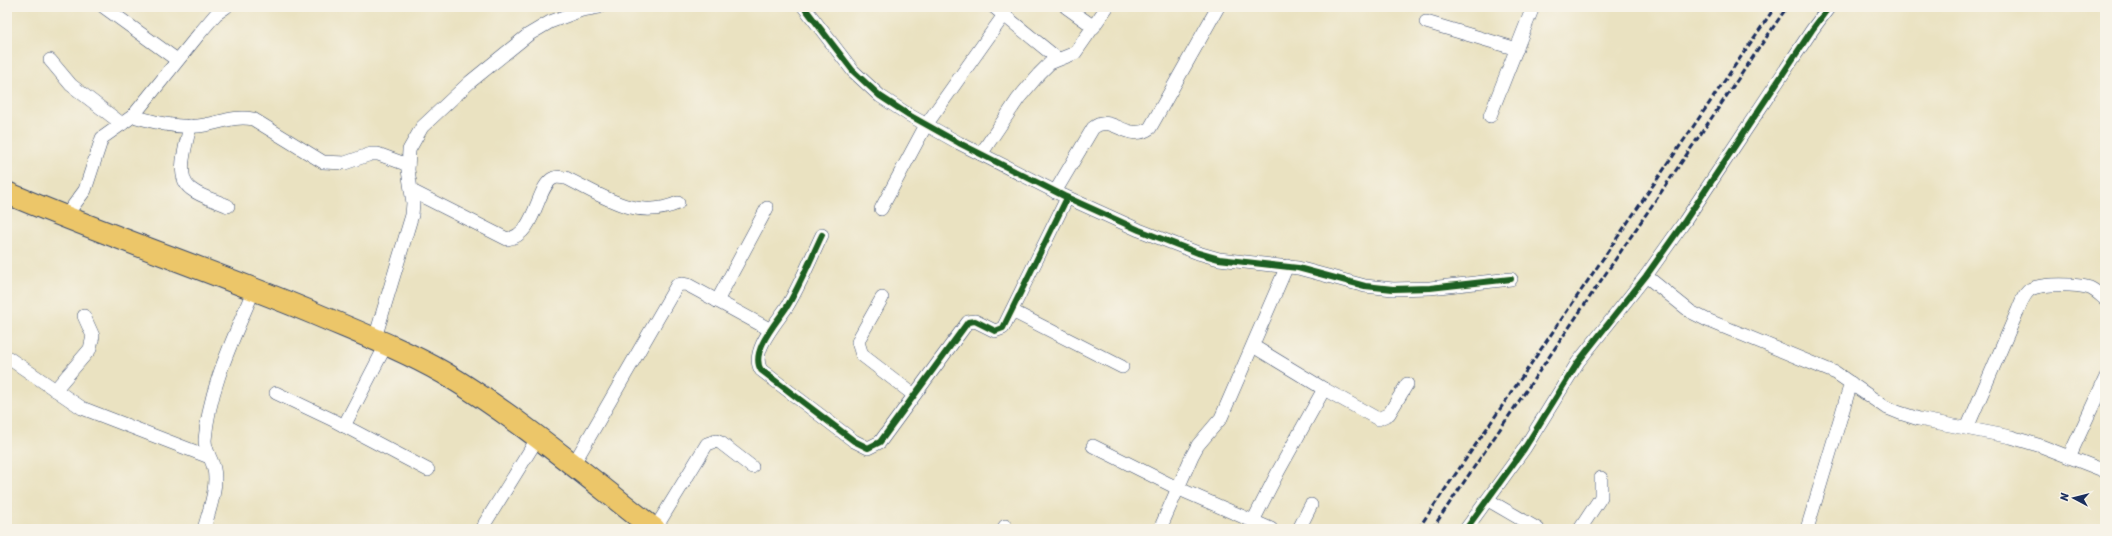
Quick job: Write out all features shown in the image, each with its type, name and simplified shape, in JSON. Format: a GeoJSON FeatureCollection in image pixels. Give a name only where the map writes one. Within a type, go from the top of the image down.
{"type":"FeatureCollection","features":[{"type":"Feature","properties":{"kind":"highway"},"geometry":{"type":"LineString","coordinates":[[7,193],[65,217],[254,289],[381,341],[443,373],[539,436],[654,529]]}},
{"type":"Feature","properties":{"kind":"street"},"geometry":{"type":"LineString","coordinates":[[104,7],[177,60]]}},
{"type":"Feature","properties":{"kind":"street"},"geometry":{"type":"LineString","coordinates":[[65,217],[86,190],[102,138],[133,116],[203,29],[226,7]]}},
{"type":"Feature","properties":{"kind":"street"},"geometry":{"type":"LineString","coordinates":[[344,426],[381,341],[414,203],[408,165],[410,150],[422,127],[470,82],[528,36],[550,22],[582,10],[599,7]]}},
{"type":"Feature","properties":{"kind":"street"},"geometry":{"type":"LineString","coordinates":[[804,7],[853,71],[880,96],[926,125],[1067,198],[1140,230],[1198,253],[1219,259],[1287,266],[1365,286],[1393,289],[1430,288],[1511,279]]}},
{"type":"Feature","properties":{"kind":"street"},"geometry":{"type":"LineString","coordinates":[[1066,7],[1094,28]]}},
{"type":"Feature","properties":{"kind":"street"},"geometry":{"type":"LineString","coordinates":[[981,154],[1018,99],[1039,74],[1050,63],[1075,53],[1094,28],[1107,7]]}},
{"type":"Feature","properties":{"kind":"street"},"geometry":{"type":"LineString","coordinates":[[1055,192],[1093,128],[1098,124],[1103,122],[1129,132],[1138,133],[1150,128],[1218,7]]}},
{"type":"Feature","properties":{"kind":"street"},"geometry":{"type":"LineString","coordinates":[[1490,116],[1533,7]]}},
{"type":"Feature","properties":{"kind":"street"},"geometry":{"type":"LineString","coordinates":[[1466,529],[1524,449],[1578,362],[1646,276],[1829,7]]}},
{"type":"Feature","properties":{"kind":"street"},"geometry":{"type":"LineString","coordinates":[[881,209],[926,125],[999,11],[1058,59]]}},
{"type":"Feature","properties":{"kind":"street"},"geometry":{"type":"LineString","coordinates":[[1426,22],[1517,49]]}},
{"type":"Feature","properties":{"kind":"street"},"geometry":{"type":"LineString","coordinates":[[50,60],[71,85],[122,124]]}},
{"type":"Feature","properties":{"kind":"street"},"geometry":{"type":"LineString","coordinates":[[133,116],[172,126],[190,126],[245,117],[253,119],[324,162],[345,163],[370,154],[378,154],[408,165]]}},
{"type":"Feature","properties":{"kind":"street"},"geometry":{"type":"LineString","coordinates":[[190,126],[182,171],[185,183],[191,190],[228,206]]}},
{"type":"Feature","properties":{"kind":"street"},"geometry":{"type":"LineString","coordinates":[[412,191],[507,239],[514,238],[522,233],[548,182],[558,177],[566,178],[632,208],[658,210],[678,202]]}},
{"type":"Feature","properties":{"kind":"street"},"geometry":{"type":"LineString","coordinates":[[822,236],[787,305],[769,329],[758,361],[761,370],[860,446],[868,448],[880,442],[968,322],[975,321],[991,330],[1000,331],[1006,324],[1067,198]]}},
{"type":"Feature","properties":{"kind":"street"},"geometry":{"type":"LineString","coordinates":[[717,301],[767,208]]}},
{"type":"Feature","properties":{"kind":"street"},"geometry":{"type":"LineString","coordinates":[[1160,529],[1177,488],[1198,446],[1221,418],[1287,266]]}},
{"type":"Feature","properties":{"kind":"street"},"geometry":{"type":"LineString","coordinates":[[1646,276],[1686,308],[1707,320],[1818,364],[1836,373],[1885,406],[1900,413],[1919,419],[2011,437],[2069,457],[2105,472]]}},
{"type":"Feature","properties":{"kind":"street"},"geometry":{"type":"LineString","coordinates":[[573,465],[677,285],[688,285],[769,329]]}},
{"type":"Feature","properties":{"kind":"street"},"geometry":{"type":"LineString","coordinates":[[1967,428],[2018,310],[2025,295],[2031,289],[2042,286],[2082,286],[2091,289],[2105,299]]}},
{"type":"Feature","properties":{"kind":"street"},"geometry":{"type":"LineString","coordinates":[[204,529],[214,489],[215,475],[205,441],[212,398],[229,349],[254,289]]}},
{"type":"Feature","properties":{"kind":"street"},"geometry":{"type":"LineString","coordinates":[[882,298],[860,337],[859,349],[862,355],[914,395]]}},
{"type":"Feature","properties":{"kind":"street"},"geometry":{"type":"LineString","coordinates":[[1012,311],[1122,367]]}},
{"type":"Feature","properties":{"kind":"street"},"geometry":{"type":"LineString","coordinates":[[55,390],[90,349],[93,336],[84,316]]}},
{"type":"Feature","properties":{"kind":"street"},"geometry":{"type":"LineString","coordinates":[[1253,346],[1324,389],[1378,419],[1389,414],[1407,384]]}},
{"type":"Feature","properties":{"kind":"street"},"geometry":{"type":"LineString","coordinates":[[7,357],[82,408],[209,457]]}},
{"type":"Feature","properties":{"kind":"street"},"geometry":{"type":"LineString","coordinates":[[2069,457],[2105,379]]}},
{"type":"Feature","properties":{"kind":"street"},"geometry":{"type":"LineString","coordinates":[[1807,529],[1851,383]]}},
{"type":"Feature","properties":{"kind":"street"},"geometry":{"type":"LineString","coordinates":[[1253,521],[1278,470],[1324,389]]}},
{"type":"Feature","properties":{"kind":"street"},"geometry":{"type":"LineString","coordinates":[[276,393],[344,426],[428,470]]}},
{"type":"Feature","properties":{"kind":"street"},"geometry":{"type":"LineString","coordinates":[[483,529],[485,523],[539,436]]}},
{"type":"Feature","properties":{"kind":"street"},"geometry":{"type":"LineString","coordinates":[[654,529],[707,444],[716,441],[721,443],[752,467]]}},
{"type":"Feature","properties":{"kind":"street"},"geometry":{"type":"LineString","coordinates":[[1093,446],[1177,488],[1271,529]]}},
{"type":"Feature","properties":{"kind":"street"},"geometry":{"type":"LineString","coordinates":[[1580,529],[1601,497],[1601,478]]}},
{"type":"Feature","properties":{"kind":"street"},"geometry":{"type":"LineString","coordinates":[[1488,500],[1538,529]]}},
{"type":"Feature","properties":{"kind":"street"},"geometry":{"type":"LineString","coordinates":[[1299,529],[1311,505]]}},
{"type":"Feature","properties":{"kind":"railway"},"geometry":{"type":"LineString","coordinates":[[1418,529],[1775,7]]}},
{"type":"Feature","properties":{"kind":"railway"},"geometry":{"type":"LineString","coordinates":[[1432,529],[1787,7]]}},
{"type":"Feature","properties":{"kind":"cycle path"},"geometry":{"type":"LineString","coordinates":[[804,7],[853,71],[880,96],[909,115],[959,143],[1064,196],[1139,230],[1198,253],[1219,259],[1298,268],[1365,286],[1393,289],[1430,288],[1511,279]]}},
{"type":"Feature","properties":{"kind":"cycle path"},"geometry":{"type":"LineString","coordinates":[[1466,529],[1524,449],[1578,362],[1646,276],[1685,221],[1812,30],[1829,7]]}},
{"type":"Feature","properties":{"kind":"cycle path"},"geometry":{"type":"LineString","coordinates":[[822,235],[793,297],[772,327],[762,345],[758,362],[761,370],[854,441],[868,448],[880,442],[968,322],[975,321],[995,331],[1003,328],[1067,198]]}}]}
